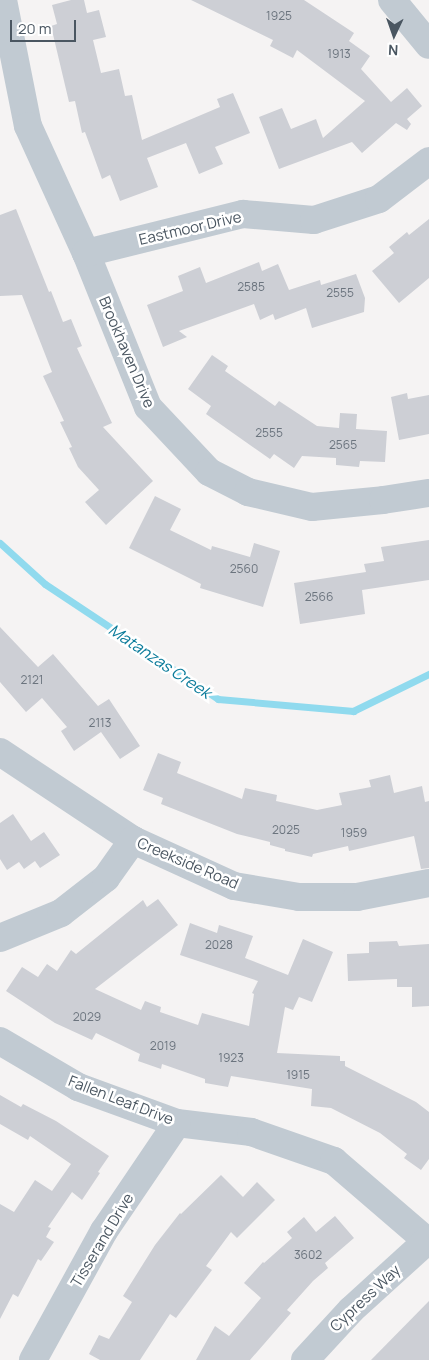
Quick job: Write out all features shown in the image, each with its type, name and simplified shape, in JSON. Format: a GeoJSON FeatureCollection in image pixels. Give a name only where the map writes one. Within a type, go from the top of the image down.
{"type":"FeatureCollection","features":[{"type":"Feature","properties":{"kind":"street","name":"Brookhaven Drive"},"geometry":{"type":"LineString","coordinates":[[3,0],[28,126],[86,253],[148,407],[209,472],[248,492],[312,507],[429,493]]}},
{"type":"Feature","properties":{"kind":"street"},"geometry":{"type":"LineString","coordinates":[[392,0],[429,46]]}},
{"type":"Feature","properties":{"kind":"street","name":"Eastmoor Drive"},"geometry":{"type":"LineString","coordinates":[[86,253],[243,214],[314,220],[379,199],[429,161]]}},
{"type":"Feature","properties":{"kind":"street","name":"Creekside Road"},"geometry":{"type":"LineString","coordinates":[[0,752],[133,840],[234,886],[299,897],[357,898],[429,882]]}},
{"type":"Feature","properties":{"kind":"street"},"geometry":{"type":"LineString","coordinates":[[0,938],[61,913],[106,878],[133,840]]}},
{"type":"Feature","properties":{"kind":"street","name":"Fallen Leaf Drive"},"geometry":{"type":"LineString","coordinates":[[0,1041],[78,1087],[177,1123],[251,1132],[334,1161],[428,1240]]}},
{"type":"Feature","properties":{"kind":"street","name":"Tisserand Drive"},"geometry":{"type":"LineString","coordinates":[[32,1360],[104,1231],[177,1123]]}},
{"type":"Feature","properties":{"kind":"street","name":"Cypress Way"},"geometry":{"type":"LineString","coordinates":[[305,1360],[351,1310],[428,1240]]}},
{"type":"Feature","properties":{"kind":"building"},"geometry":{"type":"Polygon","coordinates":[[[71,0],[84,0],[87,13],[99,10],[106,37],[93,40],[101,73],[119,69],[125,96],[132,95],[142,140],[220,107],[217,99],[233,93],[250,133],[215,147],[223,164],[199,174],[186,143],[147,158],[158,187],[120,201],[110,175],[102,179],[85,132],[82,133],[75,101],[69,102],[51,26],[57,24],[52,5],[71,0]]]}},
{"type":"Feature","properties":{"kind":"building"},"geometry":{"type":"Polygon","coordinates":[[[191,0],[304,0],[354,33],[349,41],[370,56],[361,69],[391,102],[407,88],[422,106],[407,119],[411,124],[407,130],[396,123],[362,153],[352,142],[279,169],[259,117],[282,108],[291,129],[316,119],[323,138],[365,101],[297,50],[293,58],[270,46],[273,40],[191,0]]]}},
{"type":"Feature","properties":{"kind":"building"},"geometry":{"type":"Polygon","coordinates":[[[16,209],[63,322],[71,319],[82,346],[77,348],[112,423],[103,427],[153,481],[106,525],[85,502],[99,490],[78,467],[69,448],[72,447],[60,422],[64,421],[43,376],[52,372],[22,295],[0,296],[0,215],[16,209]]]}},
{"type":"Feature","properties":{"kind":"building"},"geometry":{"type":"Polygon","coordinates":[[[429,219],[429,278],[399,303],[372,271],[394,253],[389,247],[407,232],[409,235],[429,219]]]}},
{"type":"Feature","properties":{"kind":"building"},"geometry":{"type":"Polygon","coordinates":[[[259,262],[262,271],[278,264],[289,290],[320,280],[321,285],[356,274],[365,298],[364,312],[312,328],[306,308],[275,320],[273,314],[260,320],[254,304],[179,331],[187,337],[163,347],[147,305],[183,291],[178,276],[200,267],[206,283],[259,262]]]}},
{"type":"Feature","properties":{"kind":"building"},"geometry":{"type":"Polygon","coordinates":[[[212,355],[228,366],[225,371],[275,406],[279,401],[317,426],[339,428],[340,413],[357,414],[356,429],[387,431],[385,462],[360,461],[359,467],[336,465],[336,458],[302,456],[294,468],[274,454],[270,459],[206,414],[211,406],[188,389],[212,355]]]}},
{"type":"Feature","properties":{"kind":"building"},"geometry":{"type":"Polygon","coordinates":[[[407,393],[408,399],[429,395],[429,434],[399,440],[391,397],[407,393]]]}},
{"type":"Feature","properties":{"kind":"building"},"geometry":{"type":"Polygon","coordinates":[[[155,496],[181,509],[170,530],[211,550],[212,546],[250,557],[254,543],[280,551],[263,607],[200,588],[201,584],[129,548],[155,496]]]}},
{"type":"Feature","properties":{"kind":"building"},"geometry":{"type":"Polygon","coordinates":[[[429,540],[429,580],[362,590],[365,614],[300,624],[294,583],[366,572],[364,564],[384,561],[381,547],[429,540]]]}},
{"type":"Feature","properties":{"kind":"building"},"geometry":{"type":"Polygon","coordinates":[[[0,627],[38,667],[53,654],[98,706],[109,699],[140,746],[120,759],[101,732],[74,751],[61,731],[67,727],[42,698],[26,712],[0,682],[0,627]]]}},
{"type":"Feature","properties":{"kind":"building"},"geometry":{"type":"Polygon","coordinates":[[[158,753],[181,762],[177,773],[242,799],[245,788],[277,795],[276,801],[317,810],[342,805],[339,793],[371,787],[369,780],[390,775],[394,793],[422,786],[425,802],[429,801],[429,868],[421,869],[414,836],[349,851],[348,846],[313,854],[312,857],[285,851],[285,849],[270,845],[270,842],[237,834],[161,804],[163,798],[143,790],[158,753]]]}},
{"type":"Feature","properties":{"kind":"building"},"geometry":{"type":"Polygon","coordinates":[[[13,814],[31,841],[44,832],[60,855],[40,868],[35,861],[24,869],[19,862],[7,870],[0,859],[0,823],[13,814]]]}},
{"type":"Feature","properties":{"kind":"building"},"geometry":{"type":"Polygon","coordinates":[[[158,899],[178,925],[95,989],[141,1010],[145,1001],[161,1007],[160,1012],[198,1025],[202,1013],[249,1026],[254,994],[252,993],[258,981],[180,955],[190,923],[217,933],[219,925],[253,936],[245,958],[288,975],[303,939],[333,952],[312,1002],[299,997],[293,1010],[285,1007],[277,1053],[340,1056],[340,1061],[345,1061],[345,1066],[416,1102],[429,1112],[429,1159],[421,1170],[404,1158],[407,1154],[380,1133],[331,1108],[311,1106],[312,1089],[231,1076],[228,1087],[205,1083],[205,1079],[162,1064],[161,1069],[138,1061],[140,1054],[96,1033],[92,1040],[55,1023],[6,991],[22,967],[38,977],[47,964],[57,971],[71,950],[76,954],[143,900],[147,907],[158,899]]]}},
{"type":"Feature","properties":{"kind":"building"},"geometry":{"type":"Polygon","coordinates":[[[397,941],[399,946],[429,944],[429,1006],[412,1007],[412,987],[397,987],[397,979],[348,981],[347,954],[369,953],[369,942],[397,941]]]}},
{"type":"Feature","properties":{"kind":"building"},"geometry":{"type":"Polygon","coordinates":[[[0,1095],[21,1107],[23,1104],[56,1121],[109,1156],[82,1200],[72,1192],[48,1227],[51,1228],[46,1237],[54,1242],[41,1261],[38,1259],[18,1297],[13,1294],[0,1319],[0,1204],[14,1212],[35,1180],[52,1191],[71,1164],[30,1136],[28,1140],[0,1124],[0,1095]]]}},
{"type":"Feature","properties":{"kind":"building"},"geometry":{"type":"Polygon","coordinates":[[[221,1175],[243,1197],[257,1182],[275,1200],[237,1238],[231,1232],[206,1266],[212,1270],[176,1318],[170,1314],[140,1360],[100,1360],[89,1354],[99,1335],[109,1339],[132,1302],[123,1296],[155,1245],[180,1213],[221,1175]]]}},
{"type":"Feature","properties":{"kind":"building"},"geometry":{"type":"Polygon","coordinates":[[[335,1216],[354,1238],[325,1263],[328,1268],[313,1281],[287,1310],[291,1313],[250,1360],[196,1360],[215,1326],[229,1336],[261,1298],[244,1283],[263,1262],[292,1238],[287,1232],[304,1217],[316,1232],[335,1216]]]}},
{"type":"Feature","properties":{"kind":"building"},"geometry":{"type":"Polygon","coordinates":[[[429,1301],[429,1360],[371,1360],[429,1301]]]}},
{"type":"Feature","properties":{"kind":"waterway","name":"Matanzas Creek"},"geometry":{"type":"LineString","coordinates":[[0,543],[45,584],[218,699],[353,711],[429,674]]}}]}
